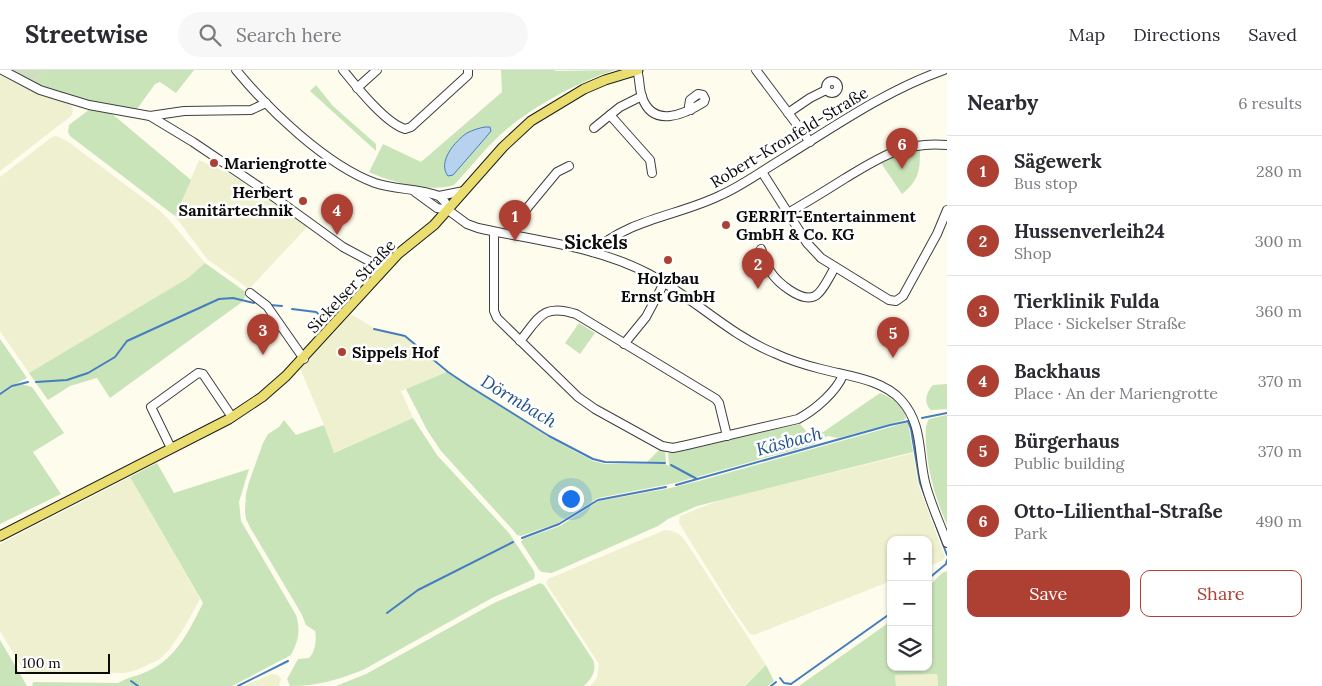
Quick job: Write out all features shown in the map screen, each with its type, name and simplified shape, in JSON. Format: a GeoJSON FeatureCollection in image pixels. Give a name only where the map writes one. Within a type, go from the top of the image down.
{"type":"FeatureCollection","features":[{"type":"Feature","properties":{"kind":"main road","name":"Sickelser Straße"},"geometry":{"type":"LineString","coordinates":[[0,536],[232,417],[274,388],[304,358],[398,254],[434,225],[503,147],[531,121],[584,89],[605,80],[638,70]]}},
{"type":"Feature","properties":{"kind":"street"},"geometry":{"type":"LineString","coordinates":[[2,70],[40,90],[56,95],[89,105],[150,116],[184,111],[251,110],[266,103]]}},
{"type":"Feature","properties":{"kind":"street"},"geometry":{"type":"LineString","coordinates":[[236,70],[266,103],[304,138],[350,171],[382,185],[415,192],[427,192],[439,196],[445,202],[448,210]]}},
{"type":"Feature","properties":{"kind":"street"},"geometry":{"type":"LineString","coordinates":[[342,70],[385,116],[396,125],[405,129],[411,127],[468,75],[468,70]]}},
{"type":"Feature","properties":{"kind":"street"},"geometry":{"type":"LineString","coordinates":[[358,88],[377,70]]}},
{"type":"Feature","properties":{"kind":"street"},"geometry":{"type":"LineString","coordinates":[[638,70],[642,96],[648,107],[661,115],[674,117],[692,110]]}},
{"type":"Feature","properties":{"kind":"street"},"geometry":{"type":"LineString","coordinates":[[749,70],[758,73],[810,142]]}},
{"type":"Feature","properties":{"kind":"street","name":"Robert-Kronfeld-Straße"},"geometry":{"type":"LineString","coordinates":[[593,252],[637,225],[721,196],[897,90],[944,70]]}},
{"type":"Feature","properties":{"kind":"street"},"geometry":{"type":"LineString","coordinates":[[788,113],[826,90]]}},
{"type":"Feature","properties":{"kind":"street"},"geometry":{"type":"LineString","coordinates":[[594,128],[620,107],[642,96]]}},
{"type":"Feature","properties":{"kind":"street"},"geometry":{"type":"LineString","coordinates":[[610,115],[650,160],[652,173]]}},
{"type":"Feature","properties":{"kind":"street"},"geometry":{"type":"LineString","coordinates":[[150,116],[193,142],[267,192],[343,247],[384,269]]}},
{"type":"Feature","properties":{"kind":"street"},"geometry":{"type":"LineString","coordinates":[[788,213],[880,157],[919,145],[947,145]]}},
{"type":"Feature","properties":{"kind":"street"},"geometry":{"type":"LineString","coordinates":[[514,235],[519,220],[528,207],[557,172],[569,166]]}},
{"type":"Feature","properties":{"kind":"street"},"geometry":{"type":"LineString","coordinates":[[762,172],[806,243],[821,258],[886,299],[893,301],[903,296],[917,273],[947,210]]}},
{"type":"Feature","properties":{"kind":"street"},"geometry":{"type":"LineString","coordinates":[[439,196],[464,191]]}},
{"type":"Feature","properties":{"kind":"street"},"geometry":{"type":"LineString","coordinates":[[415,192],[437,208],[448,210],[467,224],[494,232],[567,245],[628,265],[664,283],[755,344],[795,362],[886,388],[900,399],[912,415],[919,435],[925,483],[947,543]]}},
{"type":"Feature","properties":{"kind":"street"},"geometry":{"type":"LineString","coordinates":[[494,232],[494,312],[497,318],[578,397],[595,409],[662,446],[673,448],[788,422],[803,416],[833,390],[843,375]]}},
{"type":"Feature","properties":{"kind":"street"},"geometry":{"type":"LineString","coordinates":[[761,249],[769,270],[776,279],[786,288],[801,296],[809,298],[819,293],[835,268]]}},
{"type":"Feature","properties":{"kind":"street"},"geometry":{"type":"LineString","coordinates":[[624,344],[646,317],[664,283]]}},
{"type":"Feature","properties":{"kind":"street"},"geometry":{"type":"LineString","coordinates":[[250,293],[266,306],[304,358]]}},
{"type":"Feature","properties":{"kind":"street"},"geometry":{"type":"LineString","coordinates":[[520,341],[541,315],[547,311],[556,310],[576,314],[716,399],[719,403],[726,436]]}},
{"type":"Feature","properties":{"kind":"street"},"geometry":{"type":"LineString","coordinates":[[171,448],[152,407],[198,374],[203,374],[232,417]]}},
{"type":"Feature","properties":{"kind":"green space"},"geometry":{"type":"Polygon","coordinates":[[[10,70],[43,70],[33,82],[10,70]]]}},
{"type":"Feature","properties":{"kind":"green space"},"geometry":{"type":"Polygon","coordinates":[[[43,70],[194,70],[176,93],[160,82],[155,84],[137,109],[97,102],[45,88],[33,82],[43,70]]]}},
{"type":"Feature","properties":{"kind":"green space"},"geometry":{"type":"Polygon","coordinates":[[[501,70],[615,70],[569,89],[524,116],[493,142],[454,185],[434,188],[423,187],[399,183],[369,172],[383,144],[421,162],[502,92],[501,70]]]}},
{"type":"Feature","properties":{"kind":"green space"},"geometry":{"type":"Polygon","coordinates":[[[0,74],[40,93],[67,103],[72,106],[73,111],[71,116],[0,171],[0,74]]]}},
{"type":"Feature","properties":{"kind":"green space"},"geometry":{"type":"Polygon","coordinates":[[[316,85],[333,106],[376,144],[376,151],[310,91],[316,85]]]}},
{"type":"Feature","properties":{"kind":"green space"},"geometry":{"type":"Polygon","coordinates":[[[90,109],[111,113],[191,180],[175,216],[70,136],[68,132],[69,125],[90,109]]]}},
{"type":"Feature","properties":{"kind":"green space"},"geometry":{"type":"Polygon","coordinates":[[[56,136],[67,141],[159,210],[205,263],[188,278],[29,373],[0,331],[0,177],[52,137],[56,136]]]}},
{"type":"Feature","properties":{"kind":"green space"},"geometry":{"type":"Polygon","coordinates":[[[920,149],[920,163],[915,179],[902,194],[881,163],[906,152],[920,149]]]}},
{"type":"Feature","properties":{"kind":"green space"},"geometry":{"type":"Polygon","coordinates":[[[199,160],[232,175],[262,192],[308,226],[249,289],[207,259],[175,216],[199,160]]]}},
{"type":"Feature","properties":{"kind":"green space"},"geometry":{"type":"Polygon","coordinates":[[[205,263],[247,293],[242,302],[110,398],[97,378],[70,386],[48,400],[29,373],[188,278],[205,263]]]}},
{"type":"Feature","properties":{"kind":"green space"},"geometry":{"type":"Polygon","coordinates":[[[351,314],[374,328],[403,334],[445,372],[401,391],[413,418],[333,453],[324,425],[300,368],[351,314]]]}},
{"type":"Feature","properties":{"kind":"green space"},"geometry":{"type":"Polygon","coordinates":[[[579,323],[595,333],[580,354],[565,343],[579,323]]]}},
{"type":"Feature","properties":{"kind":"green space"},"geometry":{"type":"Polygon","coordinates":[[[0,339],[27,378],[0,392],[0,339]]]}},
{"type":"Feature","properties":{"kind":"green space"},"geometry":{"type":"Polygon","coordinates":[[[446,372],[548,437],[593,461],[605,464],[665,464],[669,466],[668,453],[800,424],[813,439],[880,393],[896,402],[906,417],[904,420],[838,438],[828,436],[812,445],[675,483],[598,498],[558,523],[521,536],[517,535],[441,451],[427,430],[406,389],[446,372]]]}},
{"type":"Feature","properties":{"kind":"green space"},"geometry":{"type":"Polygon","coordinates":[[[21,384],[32,387],[64,433],[33,452],[61,494],[0,524],[0,395],[21,384]]]}},
{"type":"Feature","properties":{"kind":"green space"},"geometry":{"type":"Polygon","coordinates":[[[947,384],[947,409],[931,410],[926,401],[929,391],[933,385],[947,384]]]}},
{"type":"Feature","properties":{"kind":"green space"},"geometry":{"type":"Polygon","coordinates":[[[947,415],[947,525],[931,477],[927,456],[926,425],[929,419],[947,415]]]}},
{"type":"Feature","properties":{"kind":"green space"},"geometry":{"type":"Polygon","coordinates":[[[413,418],[437,455],[509,533],[534,571],[534,579],[492,598],[363,670],[327,682],[290,686],[287,679],[298,659],[309,658],[313,653],[316,634],[315,631],[306,625],[301,613],[246,519],[246,494],[263,443],[268,434],[279,427],[284,420],[296,435],[324,425],[334,453],[413,418]]]}},
{"type":"Feature","properties":{"kind":"green space"},"geometry":{"type":"Polygon","coordinates":[[[908,423],[913,452],[697,506],[668,519],[658,526],[552,573],[539,570],[521,542],[523,539],[560,526],[599,501],[699,481],[908,423]]]}},
{"type":"Feature","properties":{"kind":"green space"},"geometry":{"type":"Polygon","coordinates":[[[660,449],[665,450],[666,462],[647,462],[660,449]]]}},
{"type":"Feature","properties":{"kind":"green space"},"geometry":{"type":"Polygon","coordinates":[[[913,453],[918,484],[945,557],[942,561],[932,565],[932,536],[887,536],[887,583],[754,635],[750,634],[679,523],[680,516],[720,500],[913,453]]]}},
{"type":"Feature","properties":{"kind":"green space"},"geometry":{"type":"Polygon","coordinates":[[[157,463],[174,493],[249,469],[239,502],[241,521],[296,615],[298,636],[291,655],[232,686],[33,686],[34,682],[118,683],[142,674],[168,658],[182,641],[193,623],[203,603],[130,477],[157,463]]]}},
{"type":"Feature","properties":{"kind":"green space"},"geometry":{"type":"Polygon","coordinates":[[[130,477],[200,599],[169,650],[160,659],[137,670],[124,673],[26,672],[0,631],[0,544],[130,477]]]}},
{"type":"Feature","properties":{"kind":"green space"},"geometry":{"type":"Polygon","coordinates":[[[665,530],[679,534],[686,542],[766,665],[744,686],[590,686],[597,678],[599,664],[546,583],[548,579],[665,530]]]}},
{"type":"Feature","properties":{"kind":"green space"},"geometry":{"type":"Polygon","coordinates":[[[947,571],[947,686],[938,686],[937,674],[895,675],[896,686],[799,686],[887,624],[887,671],[932,671],[932,583],[942,573],[947,571]]]}},
{"type":"Feature","properties":{"kind":"green space"},"geometry":{"type":"Polygon","coordinates":[[[540,583],[544,585],[593,660],[593,674],[584,686],[336,686],[366,674],[494,603],[540,583]]]}},
{"type":"Feature","properties":{"kind":"green space"},"geometry":{"type":"Polygon","coordinates":[[[0,640],[27,686],[0,686],[0,640]]]}},
{"type":"Feature","properties":{"kind":"green space"},"geometry":{"type":"Polygon","coordinates":[[[766,665],[774,681],[768,686],[745,686],[766,665]]]}},
{"type":"Feature","properties":{"kind":"green space"},"geometry":{"type":"Polygon","coordinates":[[[272,674],[278,675],[281,679],[279,686],[244,686],[272,674]]]}},
{"type":"Feature","properties":{"kind":"green space"},"geometry":{"type":"Polygon","coordinates":[[[937,674],[938,686],[896,686],[895,675],[937,674]]]}},
{"type":"Feature","properties":{"kind":"water"},"geometry":{"type":"Polygon","coordinates":[[[490,127],[491,131],[453,175],[448,176],[445,170],[446,158],[453,146],[467,133],[490,127]]]}},
{"type":"Feature","properties":{"kind":"waterway","name":"Dörmbach"},"geometry":{"type":"LineString","coordinates":[[36,382],[67,380],[88,373],[115,357],[127,341],[219,299],[233,298],[254,303]]}},
{"type":"Feature","properties":{"kind":"waterway","name":"Dörmbach"},"geometry":{"type":"LineString","coordinates":[[270,305],[282,306]]}},
{"type":"Feature","properties":{"kind":"waterway","name":"Dörmbach"},"geometry":{"type":"LineString","coordinates":[[292,309],[316,312],[326,320],[340,308]]}},
{"type":"Feature","properties":{"kind":"waterway","name":"Dörmbach"},"geometry":{"type":"LineString","coordinates":[[374,329],[405,336],[448,372],[469,386],[549,436],[593,459],[605,462],[665,463]]}},
{"type":"Feature","properties":{"kind":"waterway","name":"Dörmbach"},"geometry":{"type":"LineString","coordinates":[[0,394],[12,386],[28,382]]}},
{"type":"Feature","properties":{"kind":"waterway","name":"Käsbach"},"geometry":{"type":"LineString","coordinates":[[922,418],[947,413]]}},
{"type":"Feature","properties":{"kind":"waterway"},"geometry":{"type":"LineString","coordinates":[[908,421],[920,483],[947,555]]}},
{"type":"Feature","properties":{"kind":"waterway","name":"Käsbach"},"geometry":{"type":"LineString","coordinates":[[676,485],[909,421]]}},
{"type":"Feature","properties":{"kind":"waterway","name":"Dörmbach"},"geometry":{"type":"LineString","coordinates":[[671,465],[697,479]]}},
{"type":"Feature","properties":{"kind":"waterway","name":"Käsbach"},"geometry":{"type":"LineString","coordinates":[[522,538],[559,524],[598,500],[666,487]]}},
{"type":"Feature","properties":{"kind":"waterway","name":"Käsbach"},"geometry":{"type":"LineString","coordinates":[[387,613],[418,590],[513,542]]}},
{"type":"Feature","properties":{"kind":"waterway"},"geometry":{"type":"LineString","coordinates":[[932,576],[946,564],[947,560]]}},
{"type":"Feature","properties":{"kind":"waterway"},"geometry":{"type":"LineString","coordinates":[[780,678],[784,683],[791,684],[887,616]]}},
{"type":"Feature","properties":{"kind":"waterway","name":"Käsbach"},"geometry":{"type":"LineString","coordinates":[[238,686],[288,661]]}},
{"type":"Feature","properties":{"kind":"waterway"},"geometry":{"type":"LineString","coordinates":[[131,681],[138,686]]}},
{"type":"Feature","properties":{"kind":"waterway"},"geometry":{"type":"LineString","coordinates":[[771,686],[776,682]]}},
{"type":"Feature","properties":{"kind":"place","name":"Mariengrotte"},"geometry":{"type":"Point","coordinates":[214,163]}},
{"type":"Feature","properties":{"kind":"place","name":"Otto-Lilienthal-Straße"},"geometry":{"type":"Point","coordinates":[902,169]}},
{"type":"Feature","properties":{"kind":"place","name":"Herbert Sanitärtechnik"},"geometry":{"type":"Point","coordinates":[303,201]}},
{"type":"Feature","properties":{"kind":"place","name":"GERRIT-Entertainment GmbH & Co. KG"},"geometry":{"type":"Point","coordinates":[726,225]}},
{"type":"Feature","properties":{"kind":"place","name":"Backhaus"},"geometry":{"type":"Point","coordinates":[337,235]}},
{"type":"Feature","properties":{"kind":"place","name":"Sägewerk"},"geometry":{"type":"Point","coordinates":[515,241]}},
{"type":"Feature","properties":{"kind":"place","name":"Holzbau Ernst GmbH"},"geometry":{"type":"Point","coordinates":[668,260]}},
{"type":"Feature","properties":{"kind":"place","name":"Hussenverleih24"},"geometry":{"type":"Point","coordinates":[758,289]}},
{"type":"Feature","properties":{"kind":"place","name":"Sippels Hof"},"geometry":{"type":"Point","coordinates":[342,352]}},
{"type":"Feature","properties":{"kind":"place","name":"Tierklinik Fulda"},"geometry":{"type":"Point","coordinates":[263,355]}},
{"type":"Feature","properties":{"kind":"place","name":"Bürgerhaus"},"geometry":{"type":"Point","coordinates":[893,358]}},
{"type":"Feature","properties":{"kind":"district","name":"Sickels"},"geometry":{"type":"Point","coordinates":[596,242]}}]}
